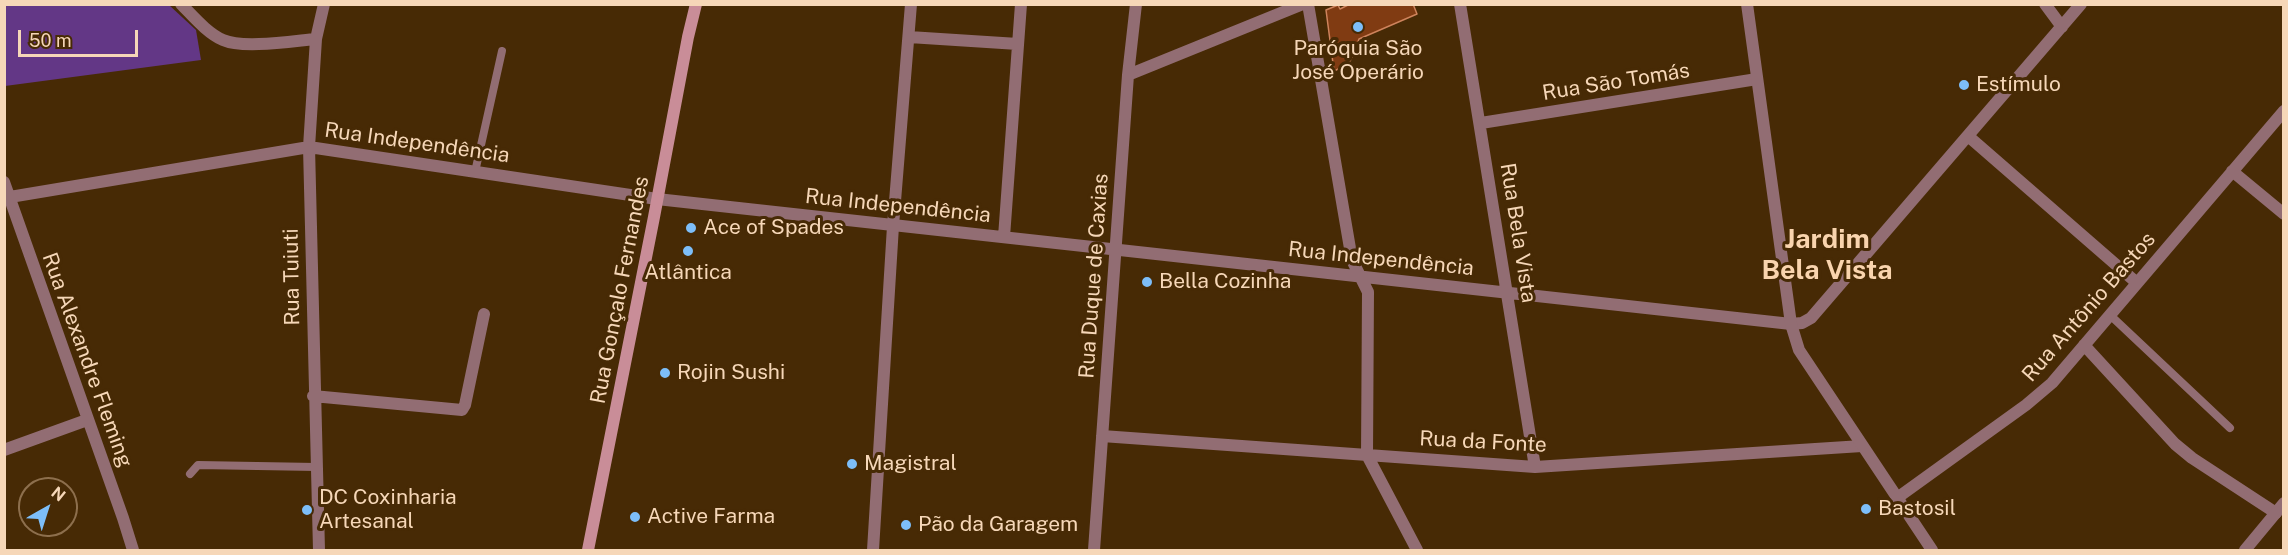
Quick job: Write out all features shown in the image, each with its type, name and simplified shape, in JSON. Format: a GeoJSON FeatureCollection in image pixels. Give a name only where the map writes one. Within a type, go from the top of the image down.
{"type":"FeatureCollection","features":[{"type":"Feature","properties":{"kind":"main road","name":"Rua Gonçalo Fernandes"},"geometry":{"type":"LineString","coordinates":[[588,550],[657,199],[691,4]]}},
{"type":"Feature","properties":{"kind":"main road","name":"Rua Gonçalo Fernandes"},"geometry":{"type":"LineString","coordinates":[[687,37],[696,4]]}},
{"type":"Feature","properties":{"kind":"street"},"geometry":{"type":"LineString","coordinates":[[181,4],[213,34],[229,42],[246,44],[316,39]]}},
{"type":"Feature","properties":{"kind":"street","name":"Rua Tuiuti"},"geometry":{"type":"LineString","coordinates":[[319,550],[313,396],[309,147],[316,39],[324,4]]}},
{"type":"Feature","properties":{"kind":"street"},"geometry":{"type":"LineString","coordinates":[[873,550],[893,226],[911,4]]}},
{"type":"Feature","properties":{"kind":"street"},"geometry":{"type":"LineString","coordinates":[[1004,237],[1021,4]]}},
{"type":"Feature","properties":{"kind":"street","name":"Rua Duque de Caxias"},"geometry":{"type":"LineString","coordinates":[[1094,550],[1128,75],[1136,4]]}},
{"type":"Feature","properties":{"kind":"street"},"geometry":{"type":"LineString","coordinates":[[1128,75],[1303,4]]}},
{"type":"Feature","properties":{"kind":"street"},"geometry":{"type":"LineString","coordinates":[[1308,4],[1352,260],[1368,292],[1367,455],[1416,550]]}},
{"type":"Feature","properties":{"kind":"street","name":"Rua Bela Vista"},"geometry":{"type":"LineString","coordinates":[[1460,4],[1535,467]]}},
{"type":"Feature","properties":{"kind":"street"},"geometry":{"type":"LineString","coordinates":[[1747,4],[1791,324],[1799,350],[1932,550]]}},
{"type":"Feature","properties":{"kind":"street"},"geometry":{"type":"LineString","coordinates":[[2044,4],[2062,27]]}},
{"type":"Feature","properties":{"kind":"street"},"geometry":{"type":"LineString","coordinates":[[1791,324],[1802,323],[1811,318],[2081,4]]}},
{"type":"Feature","properties":{"kind":"street"},"geometry":{"type":"LineString","coordinates":[[909,37],[1018,44]]}},
{"type":"Feature","properties":{"kind":"street","name":"Rua São Tomás"},"geometry":{"type":"LineString","coordinates":[[1480,123],[1757,80]]}},
{"type":"Feature","properties":{"kind":"street","name":"Rua Antônio Bastos"},"geometry":{"type":"LineString","coordinates":[[1897,498],[2040,395],[2283,111]]}},
{"type":"Feature","properties":{"kind":"street"},"geometry":{"type":"LineString","coordinates":[[1968,136],[2137,283]]}},
{"type":"Feature","properties":{"kind":"street","name":"Rua Independência"},"geometry":{"type":"LineString","coordinates":[[7,198],[309,147],[657,199],[1791,324]]}},
{"type":"Feature","properties":{"kind":"street"},"geometry":{"type":"LineString","coordinates":[[2232,171],[2283,214]]}},
{"type":"Feature","properties":{"kind":"street","name":"Rua Alexandre Fleming"},"geometry":{"type":"LineString","coordinates":[[4,182],[7,198],[133,550]]}},
{"type":"Feature","properties":{"kind":"street"},"geometry":{"type":"LineString","coordinates":[[313,396],[462,410],[465,405],[484,314]]}},
{"type":"Feature","properties":{"kind":"street"},"geometry":{"type":"LineString","coordinates":[[2084,345],[2175,444],[2280,508],[2245,550]]}},
{"type":"Feature","properties":{"kind":"street"},"geometry":{"type":"LineString","coordinates":[[4,450],[87,420]]}},
{"type":"Feature","properties":{"kind":"street","name":"Rua da Fonte"},"geometry":{"type":"LineString","coordinates":[[1102,436],[1535,467],[1862,446]]}},
{"type":"Feature","properties":{"kind":"lane"},"geometry":{"type":"LineString","coordinates":[[475,172],[502,51]]}},
{"type":"Feature","properties":{"kind":"lane"},"geometry":{"type":"LineString","coordinates":[[2110,315],[2230,428]]}},
{"type":"Feature","properties":{"kind":"lane"},"geometry":{"type":"LineString","coordinates":[[190,474],[198,465],[316,467]]}},
{"type":"Feature","properties":{"kind":"shaded area"},"geometry":{"type":"Polygon","coordinates":[[[4,5],[169,5],[196,30],[201,60],[5,86],[4,5]]]}},
{"type":"Feature","properties":{"kind":"building","name":"Paróquia São José Operário"},"geometry":{"type":"Polygon","coordinates":[[[1350,4],[1413,4],[1417,14],[1359,39],[1349,64],[1334,71],[1326,10],[1338,5],[1340,9],[1350,4]]]}},
{"type":"Feature","properties":{"kind":"place","name":"Paróquia São José Operário"},"geometry":{"type":"Point","coordinates":[1358,27]}},
{"type":"Feature","properties":{"kind":"place","name":"Estímulo"},"geometry":{"type":"Point","coordinates":[1964,85]}},
{"type":"Feature","properties":{"kind":"place","name":"Ace of Spades"},"geometry":{"type":"Point","coordinates":[691,228]}},
{"type":"Feature","properties":{"kind":"place","name":"Atlântica"},"geometry":{"type":"Point","coordinates":[688,251]}},
{"type":"Feature","properties":{"kind":"place","name":"Bella Cozinha"},"geometry":{"type":"Point","coordinates":[1147,282]}},
{"type":"Feature","properties":{"kind":"place","name":"Rojin Sushi"},"geometry":{"type":"Point","coordinates":[665,373]}},
{"type":"Feature","properties":{"kind":"place","name":"Magistral"},"geometry":{"type":"Point","coordinates":[852,464]}},
{"type":"Feature","properties":{"kind":"place","name":"Bastosil"},"geometry":{"type":"Point","coordinates":[1866,509]}},
{"type":"Feature","properties":{"kind":"place","name":"DC Coxinharia Artesanal"},"geometry":{"type":"Point","coordinates":[307,510]}},
{"type":"Feature","properties":{"kind":"place","name":"Active Farma"},"geometry":{"type":"Point","coordinates":[635,517]}},
{"type":"Feature","properties":{"kind":"place","name":"Pão da Garagem"},"geometry":{"type":"Point","coordinates":[906,525]}},
{"type":"Feature","properties":{"kind":"district","name":"Jardim Bela Vista"},"geometry":{"type":"Point","coordinates":[1827,256]}}]}
